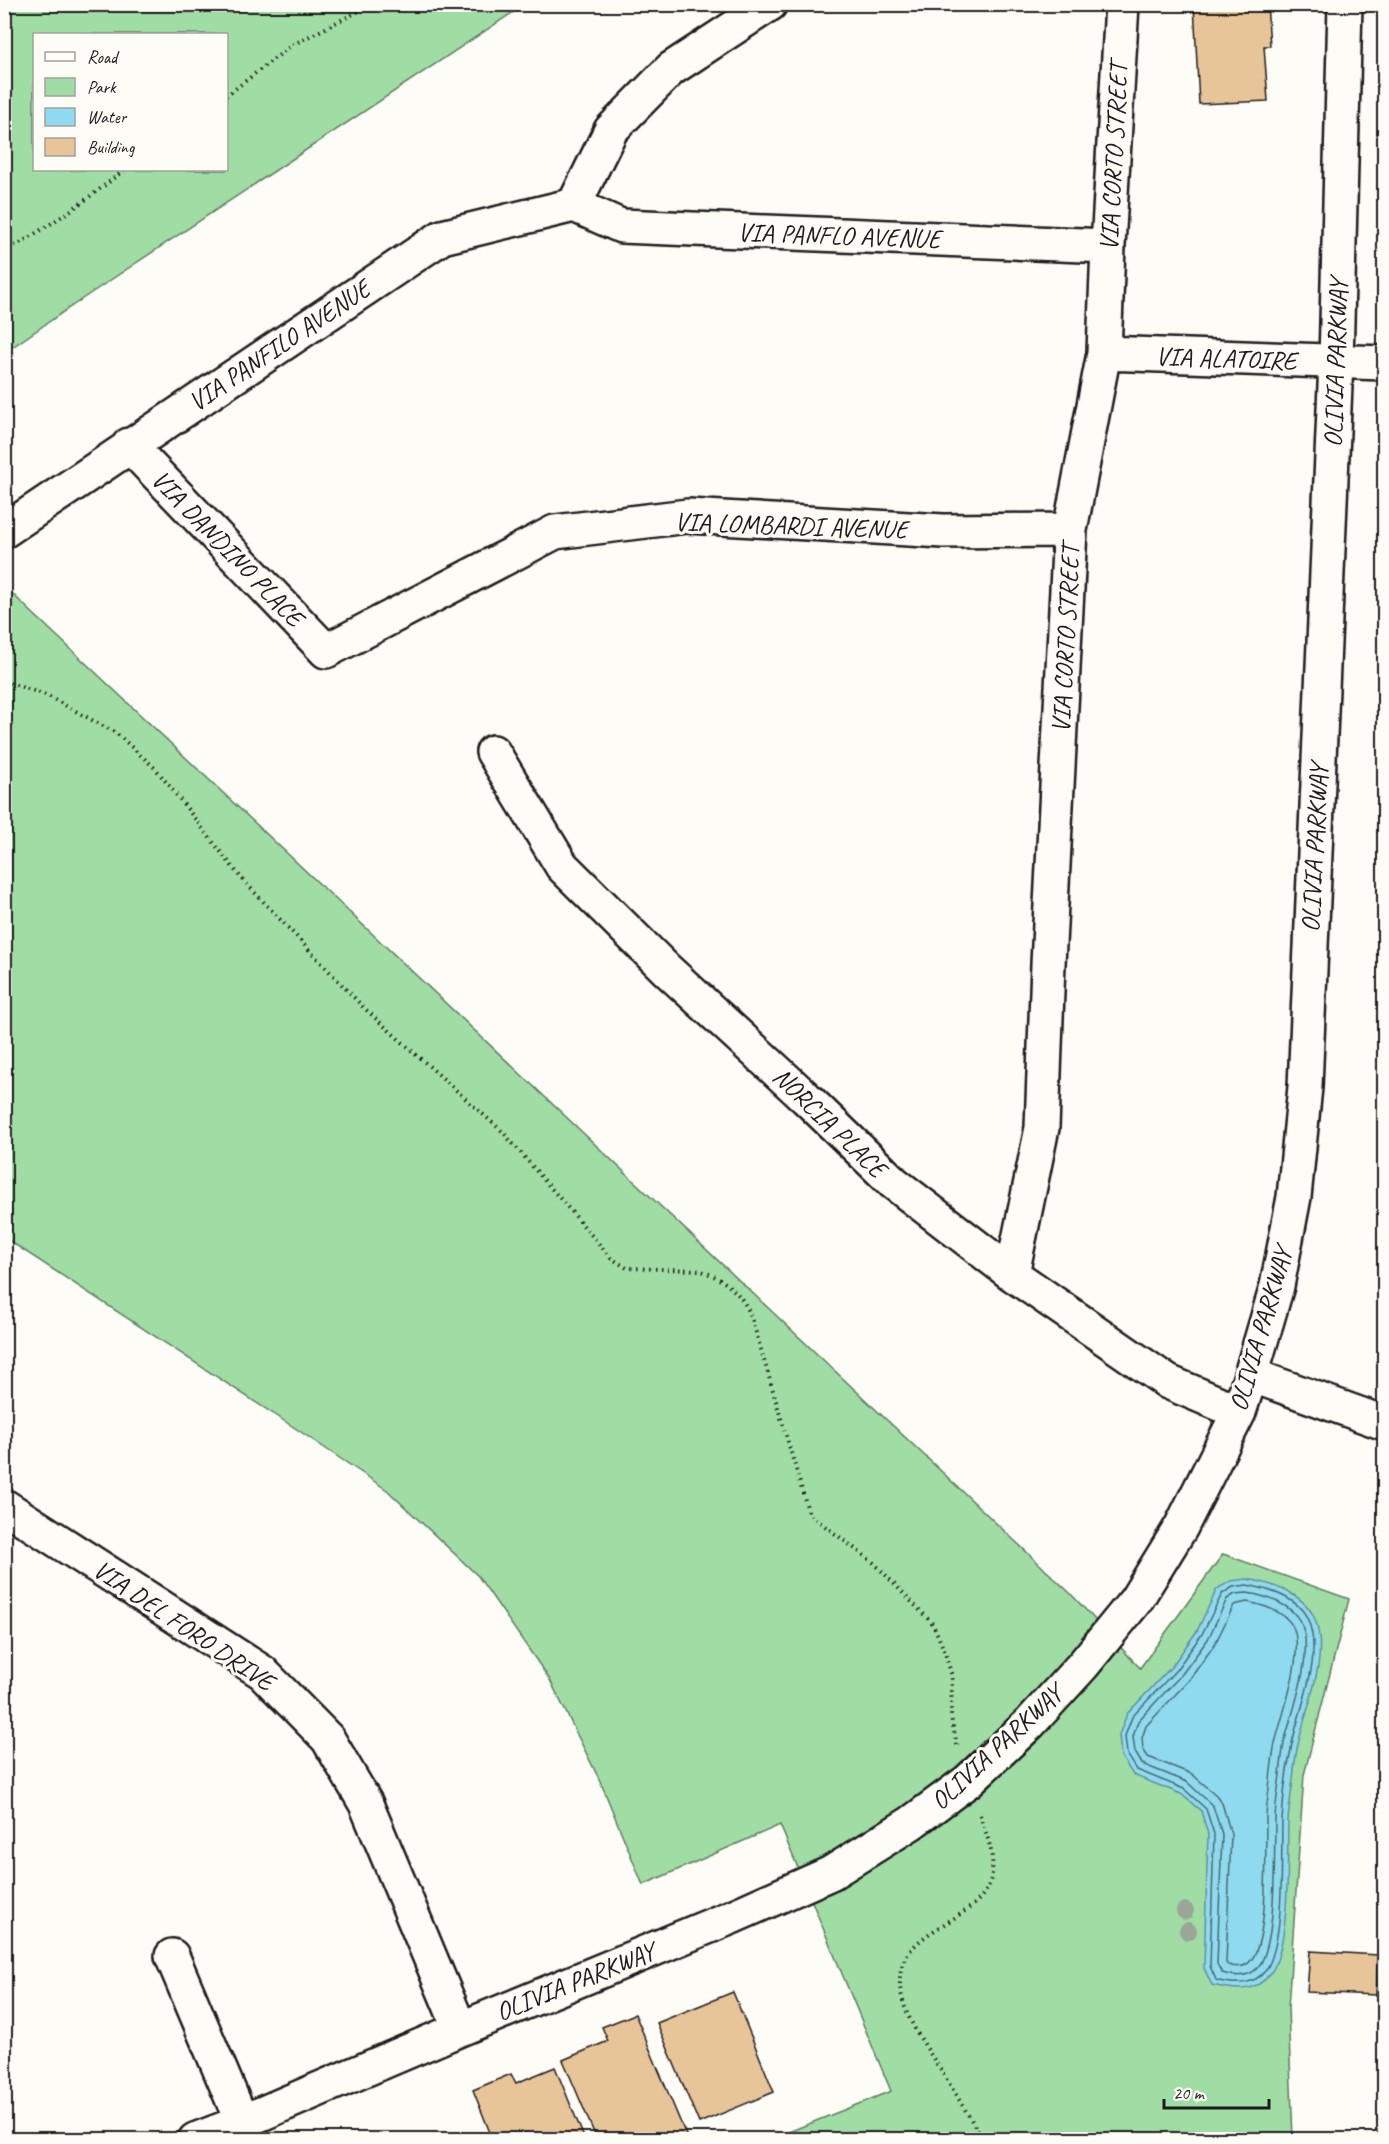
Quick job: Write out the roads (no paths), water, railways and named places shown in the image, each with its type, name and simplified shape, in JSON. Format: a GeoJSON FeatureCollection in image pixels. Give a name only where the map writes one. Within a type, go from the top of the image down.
{"type":"FeatureCollection","features":[{"type":"Feature","properties":{"kind":"street"},"geometry":{"type":"LineString","coordinates":[[574,205],[611,130],[670,69],[770,4]]}},
{"type":"Feature","properties":{"kind":"street","name":"VIA CORTO STREET"},"geometry":{"type":"LineString","coordinates":[[1012,1274],[1042,1128],[1070,530],[1104,353],[1122,4]]}},
{"type":"Feature","properties":{"kind":"street","name":"OLIVIA PARKWAY"},"geometry":{"type":"LineString","coordinates":[[195,2139],[242,2122],[734,1916],[831,1873],[911,1823],[968,1781],[1030,1723],[1083,1665],[1136,1600],[1181,1527],[1239,1412],[1277,1286],[1294,1197],[1305,1087],[1336,362],[1345,4]]}},
{"type":"Feature","properties":{"kind":"street","name":"VIA PANFLO AVENUE"},"geometry":{"type":"LineString","coordinates":[[574,205],[621,226],[1108,246]]}},
{"type":"Feature","properties":{"kind":"street","name":"VIA PANFILO AVENUE"},"geometry":{"type":"LineString","coordinates":[[4,531],[442,237],[574,205]]}},
{"type":"Feature","properties":{"kind":"street","name":"VIA ALATOIRE"},"geometry":{"type":"LineString","coordinates":[[1104,353],[1384,363]]}},
{"type":"Feature","properties":{"kind":"street","name":"VIA DANDINO PLACE"},"geometry":{"type":"LineString","coordinates":[[129,445],[326,651]]}},
{"type":"Feature","properties":{"kind":"street","name":"VIA LOMBARDI AVENUE"},"geometry":{"type":"LineString","coordinates":[[326,651],[555,532],[688,516],[943,531],[1070,530]]}},
{"type":"Feature","properties":{"kind":"street","name":"NORCIA PLACE"},"geometry":{"type":"LineString","coordinates":[[493,752],[562,866],[666,969],[894,1183],[1012,1274],[1168,1382],[1239,1412]]}},
{"type":"Feature","properties":{"kind":"street"},"geometry":{"type":"LineString","coordinates":[[1251,1376],[1384,1423]]}},
{"type":"Feature","properties":{"kind":"street","name":"VIA DEL FORO DRIVE"},"geometry":{"type":"LineString","coordinates":[[4,1506],[262,1672],[328,1739],[366,1804],[460,2029]]}},
{"type":"Feature","properties":{"kind":"street"},"geometry":{"type":"LineString","coordinates":[[172,1956],[242,2122]]}},
{"type":"Feature","properties":{"kind":"water"},"geometry":{"type":"Polygon","coordinates":[[[1247,1579],[1284,1590],[1308,1607],[1318,1630],[1320,1646],[1315,1681],[1295,1761],[1288,1821],[1285,1923],[1282,1943],[1277,1961],[1264,1980],[1251,1988],[1236,1989],[1212,1985],[1204,1968],[1208,1834],[1201,1811],[1181,1794],[1133,1775],[1121,1756],[1119,1735],[1127,1714],[1172,1666],[1197,1631],[1217,1589],[1231,1581],[1247,1579]]]}}]}
